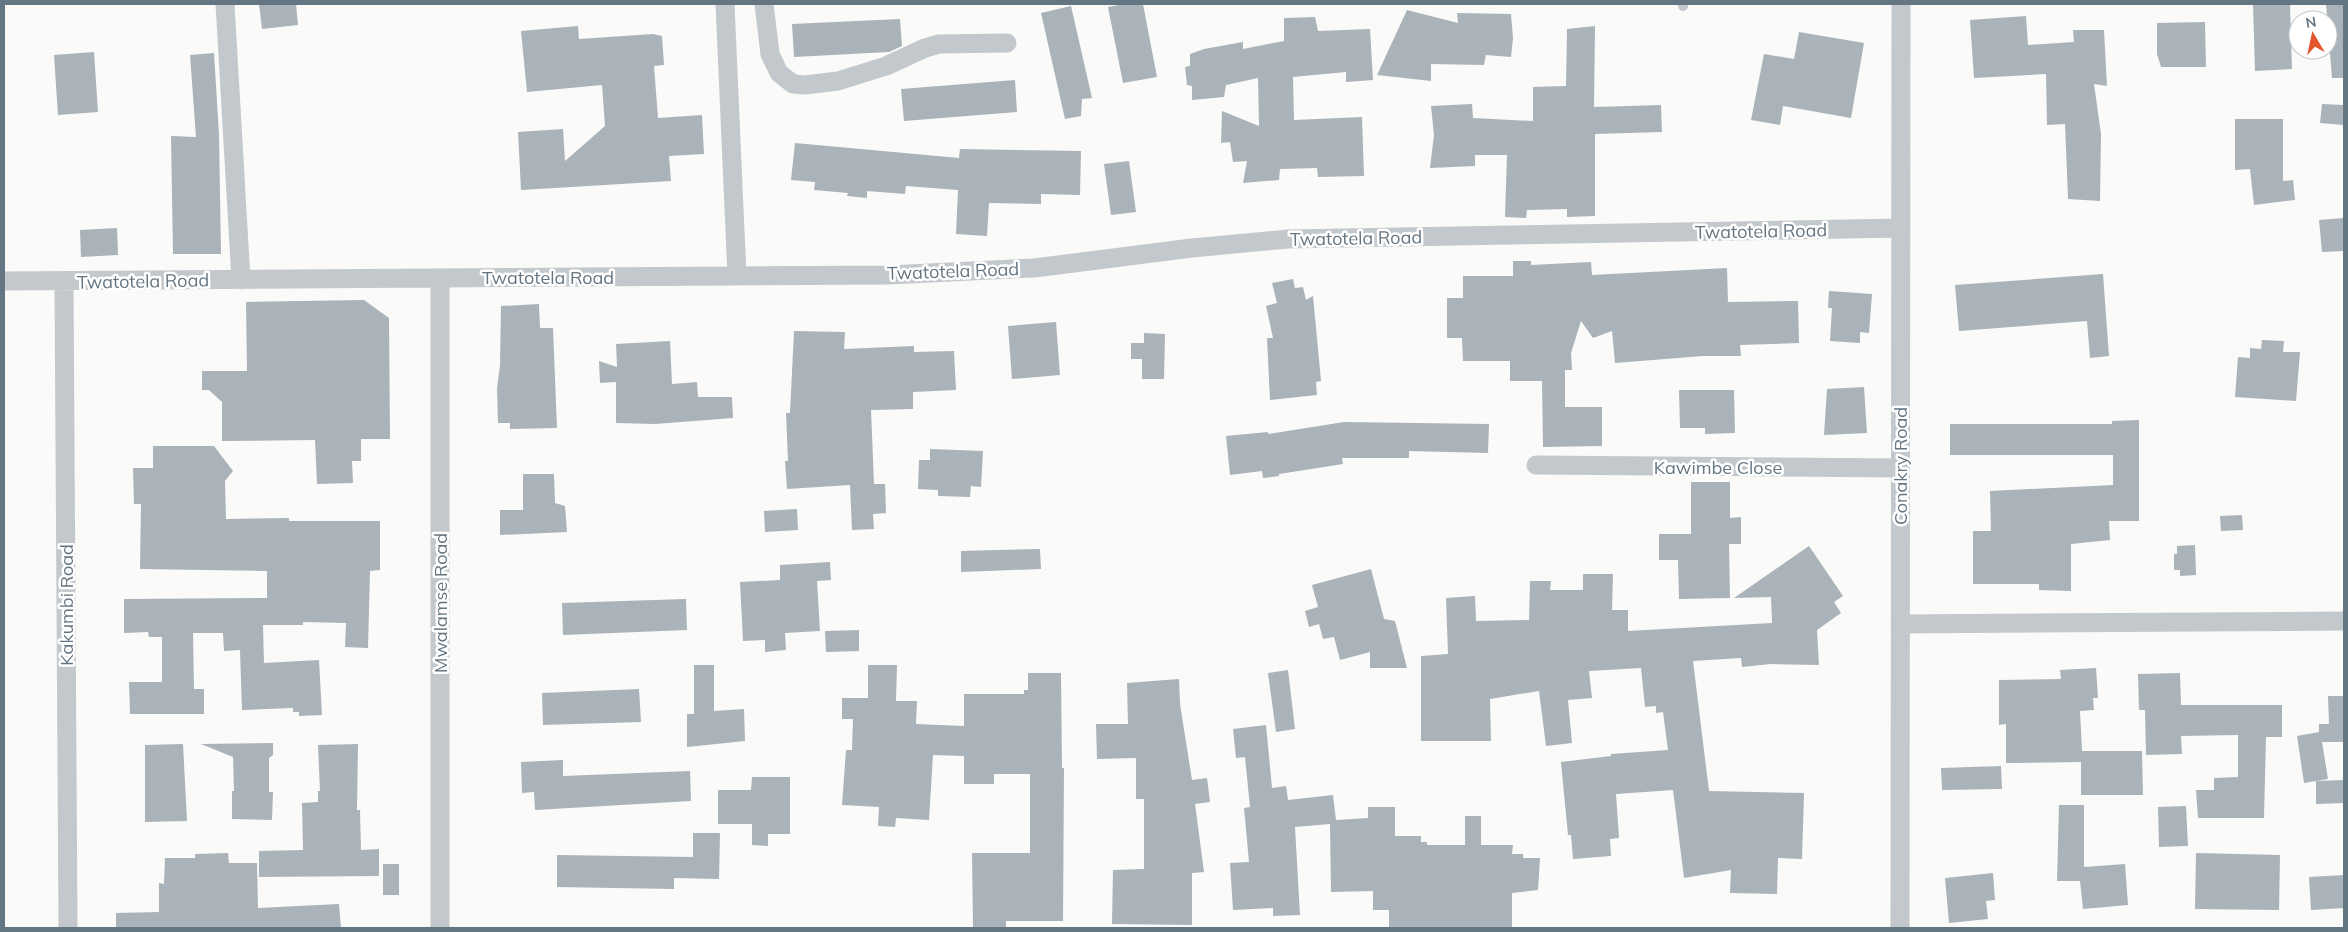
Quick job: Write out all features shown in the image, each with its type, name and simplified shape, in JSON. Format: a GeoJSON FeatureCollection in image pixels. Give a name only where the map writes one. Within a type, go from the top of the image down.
{"type":"FeatureCollection","features":[{"type":"Feature","properties":{"kind":"street"},"geometry":{"type":"LineString","coordinates":[[225,4],[241,280]]}},
{"type":"Feature","properties":{"kind":"street"},"geometry":{"type":"LineString","coordinates":[[725,4],[737,276]]}},
{"type":"Feature","properties":{"kind":"street"},"geometry":{"type":"LineString","coordinates":[[764,4],[772,60],[779,73],[793,84],[805,85],[838,81],[886,66],[925,48],[939,44],[1007,43]]}},
{"type":"Feature","properties":{"kind":"street","name":"Conakry Road"},"geometry":{"type":"LineString","coordinates":[[1900,928],[1901,4]]}},
{"type":"Feature","properties":{"kind":"street","name":"Twatotela Road"},"geometry":{"type":"LineString","coordinates":[[4,281],[888,275],[1034,268],[1192,248],[1288,240],[1901,228]]}},
{"type":"Feature","properties":{"kind":"street","name":"Mwalamse Road"},"geometry":{"type":"LineString","coordinates":[[440,278],[440,928]]}},
{"type":"Feature","properties":{"kind":"street","name":"Kakumbi Road"},"geometry":{"type":"LineString","coordinates":[[64,282],[68,928]]}},
{"type":"Feature","properties":{"kind":"street","name":"Kawimbe Close"},"geometry":{"type":"LineString","coordinates":[[1536,465],[1900,468]]}},
{"type":"Feature","properties":{"kind":"street"},"geometry":{"type":"LineString","coordinates":[[1900,624],[2344,621]]}},
{"type":"Feature","properties":{"kind":"building"},"geometry":{"type":"Polygon","coordinates":[[[259,4],[296,4],[298,25],[262,29],[259,4]]]}},
{"type":"Feature","properties":{"kind":"building"},"geometry":{"type":"Polygon","coordinates":[[[1124,4],[1143,4],[1157,77],[1123,83],[1108,7],[1124,4]]]}},
{"type":"Feature","properties":{"kind":"building"},"geometry":{"type":"Polygon","coordinates":[[[2253,4],[2290,4],[2290,10],[2288,10],[2288,60],[2292,60],[2292,69],[2255,71],[2253,4]]]}},
{"type":"Feature","properties":{"kind":"building"},"geometry":{"type":"Polygon","coordinates":[[[2326,4],[2344,4],[2344,78],[2332,78],[2331,60],[2338,60],[2338,10],[2326,10],[2326,4]]]}},
{"type":"Feature","properties":{"kind":"building"},"geometry":{"type":"Polygon","coordinates":[[[1071,6],[1092,98],[1082,99],[1081,116],[1065,119],[1041,13],[1071,6]]]}},
{"type":"Feature","properties":{"kind":"building"},"geometry":{"type":"Polygon","coordinates":[[[1407,10],[1458,23],[1457,13],[1511,14],[1513,38],[1511,57],[1486,55],[1484,65],[1431,64],[1431,81],[1377,75],[1407,10]]]}},
{"type":"Feature","properties":{"kind":"building"},"geometry":{"type":"Polygon","coordinates":[[[2026,16],[2028,45],[2074,42],[2073,30],[2104,30],[2107,86],[2094,84],[2101,134],[2100,201],[2068,199],[2065,124],[2047,125],[2046,74],[1974,78],[1970,20],[2026,16]]]}},
{"type":"Feature","properties":{"kind":"building"},"geometry":{"type":"Polygon","coordinates":[[[1315,17],[1318,31],[1370,29],[1373,80],[1346,82],[1346,72],[1293,77],[1294,120],[1362,117],[1364,176],[1318,177],[1317,168],[1280,169],[1279,180],[1243,183],[1247,161],[1233,162],[1230,142],[1221,143],[1222,111],[1259,126],[1258,78],[1226,85],[1224,97],[1192,100],[1192,86],[1187,85],[1185,67],[1190,66],[1190,54],[1204,49],[1243,42],[1243,49],[1284,41],[1284,18],[1315,17]]]}},
{"type":"Feature","properties":{"kind":"building"},"geometry":{"type":"Polygon","coordinates":[[[900,19],[902,46],[889,52],[794,57],[792,24],[900,19]]]}},
{"type":"Feature","properties":{"kind":"building"},"geometry":{"type":"Polygon","coordinates":[[[2205,22],[2206,67],[2161,67],[2157,54],[2157,23],[2205,22]]]}},
{"type":"Feature","properties":{"kind":"building"},"geometry":{"type":"Polygon","coordinates":[[[578,26],[579,39],[653,34],[662,36],[664,65],[654,66],[658,118],[702,115],[704,154],[669,156],[671,181],[521,190],[518,132],[563,129],[565,161],[605,126],[602,85],[527,92],[521,31],[578,26]]]}},
{"type":"Feature","properties":{"kind":"building"},"geometry":{"type":"Polygon","coordinates":[[[1595,26],[1594,107],[1661,105],[1662,132],[1595,134],[1595,216],[1567,217],[1567,209],[1527,210],[1526,218],[1505,217],[1507,155],[1475,155],[1475,166],[1430,168],[1434,135],[1431,106],[1472,104],[1473,118],[1533,121],[1533,87],[1566,86],[1567,29],[1595,26]]]}},
{"type":"Feature","properties":{"kind":"building"},"geometry":{"type":"Polygon","coordinates":[[[1799,32],[1864,43],[1851,118],[1783,106],[1780,125],[1751,120],[1764,54],[1794,59],[1799,32]]]}},
{"type":"Feature","properties":{"kind":"building"},"geometry":{"type":"Polygon","coordinates":[[[94,52],[98,112],[58,115],[54,55],[94,52]]]}},
{"type":"Feature","properties":{"kind":"building"},"geometry":{"type":"Polygon","coordinates":[[[214,53],[219,135],[221,254],[173,254],[171,136],[196,137],[190,55],[214,53]]]}},
{"type":"Feature","properties":{"kind":"building"},"geometry":{"type":"Polygon","coordinates":[[[1015,80],[1017,112],[904,121],[901,89],[1015,80]]]}},
{"type":"Feature","properties":{"kind":"building"},"geometry":{"type":"Polygon","coordinates":[[[2322,104],[2344,105],[2343,125],[2320,123],[2322,104]]]}},
{"type":"Feature","properties":{"kind":"building"},"geometry":{"type":"Polygon","coordinates":[[[2235,119],[2283,119],[2283,181],[2293,180],[2295,200],[2254,205],[2250,169],[2235,170],[2235,119]]]}},
{"type":"Feature","properties":{"kind":"building"},"geometry":{"type":"Polygon","coordinates":[[[795,143],[959,158],[960,149],[1081,151],[1080,195],[1041,194],[1041,204],[989,203],[987,236],[956,234],[958,190],[906,186],[905,194],[867,191],[867,198],[847,196],[848,193],[814,190],[815,182],[791,180],[795,143]]]}},
{"type":"Feature","properties":{"kind":"building"},"geometry":{"type":"Polygon","coordinates":[[[1129,161],[1136,212],[1111,215],[1104,164],[1129,161]]]}},
{"type":"Feature","properties":{"kind":"building"},"geometry":{"type":"Polygon","coordinates":[[[2344,218],[2344,251],[2322,252],[2319,220],[2344,218]]]}},
{"type":"Feature","properties":{"kind":"building"},"geometry":{"type":"Polygon","coordinates":[[[117,228],[118,255],[81,257],[80,230],[117,228]]]}},
{"type":"Feature","properties":{"kind":"building"},"geometry":{"type":"Polygon","coordinates":[[[1513,261],[1531,261],[1531,265],[1591,262],[1592,275],[1727,268],[1728,302],[1798,301],[1799,343],[1740,345],[1741,356],[1703,356],[1615,363],[1612,331],[1593,338],[1581,321],[1571,353],[1572,370],[1565,370],[1565,407],[1602,407],[1602,446],[1543,447],[1542,381],[1510,381],[1510,361],[1463,361],[1462,338],[1447,338],[1447,298],[1463,298],[1463,276],[1513,276],[1513,261]]]}},
{"type":"Feature","properties":{"kind":"building"},"geometry":{"type":"Polygon","coordinates":[[[2103,274],[2109,356],[2090,358],[2087,321],[1959,331],[1955,285],[2103,274]]]}},
{"type":"Feature","properties":{"kind":"building"},"geometry":{"type":"Polygon","coordinates":[[[1293,279],[1295,288],[1303,287],[1306,300],[1313,296],[1321,381],[1316,382],[1317,395],[1270,400],[1267,338],[1273,338],[1266,306],[1277,303],[1272,283],[1293,279]]]}},
{"type":"Feature","properties":{"kind":"building"},"geometry":{"type":"Polygon","coordinates":[[[1829,291],[1872,294],[1869,333],[1860,332],[1860,343],[1830,341],[1832,308],[1828,308],[1829,291]]]}},
{"type":"Feature","properties":{"kind":"building"},"geometry":{"type":"Polygon","coordinates":[[[364,300],[389,318],[390,439],[361,439],[361,461],[352,461],[353,483],[317,484],[315,440],[222,441],[222,402],[209,390],[202,390],[202,371],[247,371],[246,302],[364,300]]]}},
{"type":"Feature","properties":{"kind":"building"},"geometry":{"type":"Polygon","coordinates":[[[539,304],[540,328],[553,328],[557,428],[510,429],[510,423],[498,423],[497,389],[500,365],[501,306],[539,304]]]}},
{"type":"Feature","properties":{"kind":"building"},"geometry":{"type":"Polygon","coordinates":[[[1056,322],[1060,375],[1012,379],[1008,326],[1056,322]]]}},
{"type":"Feature","properties":{"kind":"building"},"geometry":{"type":"Polygon","coordinates":[[[794,331],[845,332],[844,349],[914,346],[914,352],[954,351],[956,390],[913,392],[913,409],[871,410],[874,484],[885,484],[886,513],[873,514],[874,529],[852,530],[850,485],[787,489],[785,461],[788,461],[786,413],[790,413],[794,331]]]}},
{"type":"Feature","properties":{"kind":"building"},"geometry":{"type":"Polygon","coordinates":[[[1144,333],[1165,334],[1164,379],[1142,379],[1142,359],[1131,359],[1131,343],[1144,343],[1144,333]]]}},
{"type":"Feature","properties":{"kind":"building"},"geometry":{"type":"Polygon","coordinates":[[[2262,340],[2284,341],[2283,352],[2300,352],[2296,401],[2235,397],[2238,357],[2250,358],[2250,348],[2261,349],[2262,340]]]}},
{"type":"Feature","properties":{"kind":"building"},"geometry":{"type":"Polygon","coordinates":[[[670,341],[672,384],[697,382],[698,397],[732,397],[733,418],[655,424],[616,423],[616,382],[600,383],[599,361],[617,367],[616,344],[670,341]]]}},
{"type":"Feature","properties":{"kind":"building"},"geometry":{"type":"Polygon","coordinates":[[[1864,387],[1867,433],[1824,435],[1827,389],[1864,387]]]}},
{"type":"Feature","properties":{"kind":"building"},"geometry":{"type":"Polygon","coordinates":[[[1679,390],[1734,390],[1735,433],[1705,434],[1705,428],[1680,428],[1679,390]]]}},
{"type":"Feature","properties":{"kind":"building"},"geometry":{"type":"Polygon","coordinates":[[[2139,420],[2139,521],[2109,521],[2110,540],[2071,544],[2071,591],[2039,590],[2039,584],[1973,584],[1973,531],[1991,531],[1990,491],[2113,485],[2113,455],[1950,455],[1950,424],[2112,424],[2112,421],[2139,420]]]}},
{"type":"Feature","properties":{"kind":"building"},"geometry":{"type":"Polygon","coordinates":[[[1344,422],[1489,424],[1488,453],[1409,451],[1409,458],[1342,458],[1343,464],[1279,474],[1279,476],[1263,478],[1262,471],[1230,475],[1226,436],[1268,432],[1268,434],[1344,422]]]}},
{"type":"Feature","properties":{"kind":"building"},"geometry":{"type":"Polygon","coordinates":[[[153,446],[214,446],[233,471],[225,481],[226,519],[289,518],[289,521],[380,521],[380,570],[370,571],[368,648],[345,647],[346,623],[303,622],[303,625],[263,625],[264,663],[319,660],[322,715],[299,716],[299,712],[293,712],[293,708],[242,710],[240,650],[224,651],[223,633],[193,633],[194,689],[204,689],[204,714],[130,714],[129,682],[162,682],[162,637],[149,637],[148,632],[124,633],[124,599],[267,598],[267,571],[140,569],[141,504],[134,504],[133,468],[153,468],[153,446]]]}},
{"type":"Feature","properties":{"kind":"building"},"geometry":{"type":"Polygon","coordinates":[[[930,449],[983,451],[981,487],[971,486],[970,497],[938,496],[938,490],[918,489],[919,460],[930,460],[930,449]]]}},
{"type":"Feature","properties":{"kind":"building"},"geometry":{"type":"Polygon","coordinates":[[[523,474],[554,474],[555,503],[565,506],[567,532],[500,535],[500,510],[523,510],[523,474]]]}},
{"type":"Feature","properties":{"kind":"building"},"geometry":{"type":"Polygon","coordinates":[[[1691,482],[1730,482],[1730,518],[1741,517],[1741,544],[1729,544],[1730,598],[1679,599],[1678,560],[1659,560],[1659,534],[1691,534],[1691,482]]]}},
{"type":"Feature","properties":{"kind":"building"},"geometry":{"type":"Polygon","coordinates":[[[797,509],[798,530],[765,532],[764,511],[797,509]]]}},
{"type":"Feature","properties":{"kind":"building"},"geometry":{"type":"Polygon","coordinates":[[[2242,515],[2243,530],[2221,531],[2220,516],[2242,515]]]}},
{"type":"Feature","properties":{"kind":"building"},"geometry":{"type":"Polygon","coordinates":[[[2195,545],[2196,575],[2180,576],[2180,570],[2174,570],[2174,554],[2177,554],[2177,546],[2195,545]]]}},
{"type":"Feature","properties":{"kind":"building"},"geometry":{"type":"Polygon","coordinates":[[[1809,546],[1843,596],[1834,602],[1841,613],[1817,630],[1819,665],[1771,664],[1742,667],[1741,658],[1693,661],[1709,791],[1804,793],[1802,859],[1778,858],[1777,894],[1730,893],[1731,870],[1684,878],[1673,790],[1616,794],[1619,838],[1610,839],[1611,856],[1573,859],[1571,835],[1568,835],[1561,762],[1611,756],[1611,754],[1668,750],[1663,712],[1656,713],[1656,706],[1645,707],[1641,668],[1589,671],[1592,698],[1568,700],[1572,743],[1546,746],[1539,691],[1490,699],[1491,741],[1421,741],[1421,656],[1448,654],[1446,598],[1475,596],[1476,621],[1529,620],[1530,581],[1551,581],[1550,590],[1583,590],[1583,574],[1613,574],[1612,610],[1628,610],[1628,631],[1772,623],[1771,597],[1734,598],[1809,546]]]}},
{"type":"Feature","properties":{"kind":"building"},"geometry":{"type":"Polygon","coordinates":[[[1040,549],[1041,569],[961,572],[961,551],[1040,549]]]}},
{"type":"Feature","properties":{"kind":"building"},"geometry":{"type":"Polygon","coordinates":[[[830,562],[831,580],[817,581],[820,631],[785,633],[786,650],[765,652],[765,640],[743,641],[740,582],[780,580],[780,565],[830,562]]]}},
{"type":"Feature","properties":{"kind":"building"},"geometry":{"type":"Polygon","coordinates":[[[1371,569],[1384,619],[1395,621],[1407,668],[1370,668],[1370,652],[1340,660],[1334,637],[1323,639],[1319,624],[1309,627],[1305,611],[1318,607],[1312,585],[1371,569]]]}},
{"type":"Feature","properties":{"kind":"building"},"geometry":{"type":"Polygon","coordinates":[[[686,599],[687,630],[563,635],[562,603],[686,599]]]}},
{"type":"Feature","properties":{"kind":"building"},"geometry":{"type":"Polygon","coordinates":[[[859,630],[859,651],[826,652],[825,631],[859,630]]]}},
{"type":"Feature","properties":{"kind":"building"},"geometry":{"type":"Polygon","coordinates":[[[694,665],[714,665],[714,711],[744,709],[745,741],[687,747],[687,714],[694,714],[694,665]]]}},
{"type":"Feature","properties":{"kind":"building"},"geometry":{"type":"Polygon","coordinates":[[[868,665],[897,665],[896,701],[917,701],[916,724],[964,726],[964,694],[1024,694],[1024,690],[1028,690],[1028,673],[1061,673],[1062,768],[1064,768],[1063,921],[1006,921],[1006,928],[973,928],[972,853],[1030,853],[1030,774],[994,774],[994,784],[964,784],[964,756],[933,755],[929,820],[896,818],[895,827],[878,826],[879,807],[842,805],[846,750],[852,750],[853,719],[842,719],[842,698],[868,698],[868,665]]]}},
{"type":"Feature","properties":{"kind":"building"},"geometry":{"type":"Polygon","coordinates":[[[2096,668],[2098,698],[2093,698],[2094,710],[2080,711],[2082,751],[2142,751],[2143,795],[2081,795],[2081,762],[2006,763],[2006,724],[1999,725],[1999,680],[2061,679],[2060,670],[2096,668]]]}},
{"type":"Feature","properties":{"kind":"building"},"geometry":{"type":"Polygon","coordinates":[[[1288,670],[1295,729],[1276,732],[1268,673],[1288,670]]]}},
{"type":"Feature","properties":{"kind":"building"},"geometry":{"type":"Polygon","coordinates":[[[2180,673],[2181,705],[2282,705],[2282,737],[2266,737],[2264,818],[2198,818],[2196,790],[2214,790],[2214,778],[2238,777],[2238,735],[2181,736],[2182,754],[2146,755],[2145,710],[2139,710],[2138,674],[2180,673]]]}},
{"type":"Feature","properties":{"kind":"building"},"geometry":{"type":"Polygon","coordinates":[[[1179,679],[1180,704],[1192,780],[1207,778],[1210,802],[1195,804],[1204,872],[1192,873],[1192,925],[1112,924],[1113,870],[1144,869],[1144,799],[1136,799],[1136,758],[1097,759],[1096,724],[1128,724],[1127,683],[1179,679]]]}},
{"type":"Feature","properties":{"kind":"building"},"geometry":{"type":"Polygon","coordinates":[[[639,689],[641,722],[543,725],[542,693],[639,689]]]}},
{"type":"Feature","properties":{"kind":"building"},"geometry":{"type":"Polygon","coordinates":[[[2328,696],[2344,696],[2344,742],[2322,742],[2328,779],[2304,783],[2297,736],[2319,732],[2319,724],[2329,724],[2328,696]]]}},
{"type":"Feature","properties":{"kind":"building"},"geometry":{"type":"Polygon","coordinates":[[[1266,725],[1272,788],[1286,786],[1288,800],[1333,795],[1336,820],[1368,818],[1368,807],[1395,807],[1395,836],[1421,836],[1421,842],[1427,842],[1427,845],[1465,845],[1465,816],[1481,816],[1481,845],[1513,845],[1512,854],[1523,854],[1523,858],[1540,858],[1538,890],[1512,893],[1512,928],[1389,928],[1389,910],[1373,910],[1373,891],[1331,892],[1330,824],[1295,827],[1300,915],[1273,916],[1273,908],[1233,910],[1230,863],[1249,862],[1244,808],[1250,807],[1245,757],[1236,758],[1233,729],[1266,725]]]}},
{"type":"Feature","properties":{"kind":"building"},"geometry":{"type":"Polygon","coordinates":[[[273,743],[273,755],[269,758],[269,792],[273,792],[272,820],[232,819],[232,791],[234,791],[233,757],[201,744],[273,743]]]}},
{"type":"Feature","properties":{"kind":"building"},"geometry":{"type":"Polygon","coordinates":[[[183,744],[187,821],[145,822],[145,745],[183,744]]]}},
{"type":"Feature","properties":{"kind":"building"},"geometry":{"type":"Polygon","coordinates":[[[358,744],[357,810],[360,810],[361,850],[379,849],[379,876],[259,877],[259,851],[303,850],[302,803],[318,802],[318,791],[320,791],[318,745],[358,744]]]}},
{"type":"Feature","properties":{"kind":"building"},"geometry":{"type":"Polygon","coordinates":[[[563,760],[563,776],[690,771],[691,801],[535,810],[534,792],[522,793],[521,762],[563,760]]]}},
{"type":"Feature","properties":{"kind":"building"},"geometry":{"type":"Polygon","coordinates":[[[2001,766],[2002,789],[1942,790],[1941,768],[2001,766]]]}},
{"type":"Feature","properties":{"kind":"building"},"geometry":{"type":"Polygon","coordinates":[[[752,777],[790,777],[790,834],[768,834],[768,846],[752,845],[752,824],[718,824],[718,790],[751,790],[752,777]]]}},
{"type":"Feature","properties":{"kind":"building"},"geometry":{"type":"Polygon","coordinates":[[[2344,780],[2344,803],[2316,804],[2316,781],[2344,780]]]}},
{"type":"Feature","properties":{"kind":"building"},"geometry":{"type":"Polygon","coordinates":[[[2059,805],[2084,805],[2084,867],[2125,864],[2128,905],[2083,909],[2080,881],[2057,881],[2059,805]]]}},
{"type":"Feature","properties":{"kind":"building"},"geometry":{"type":"Polygon","coordinates":[[[2186,806],[2188,846],[2159,847],[2158,807],[2186,806]]]}},
{"type":"Feature","properties":{"kind":"building"},"geometry":{"type":"Polygon","coordinates":[[[693,833],[720,833],[719,879],[674,878],[674,889],[557,887],[557,855],[693,857],[693,833]]]}},
{"type":"Feature","properties":{"kind":"building"},"geometry":{"type":"Polygon","coordinates":[[[228,853],[229,863],[257,863],[258,908],[339,904],[341,928],[116,928],[116,913],[159,912],[159,883],[164,884],[165,858],[195,858],[195,854],[228,853]]]}},
{"type":"Feature","properties":{"kind":"building"},"geometry":{"type":"Polygon","coordinates":[[[2196,853],[2280,855],[2279,910],[2195,909],[2196,853]]]}},
{"type":"Feature","properties":{"kind":"building"},"geometry":{"type":"Polygon","coordinates":[[[383,864],[399,864],[399,895],[383,895],[383,864]]]}},
{"type":"Feature","properties":{"kind":"building"},"geometry":{"type":"Polygon","coordinates":[[[1993,873],[1995,900],[1986,901],[1988,919],[1949,923],[1945,878],[1993,873]]]}},
{"type":"Feature","properties":{"kind":"building"},"geometry":{"type":"Polygon","coordinates":[[[2344,875],[2344,908],[2311,910],[2309,877],[2344,875]]]}}]}
